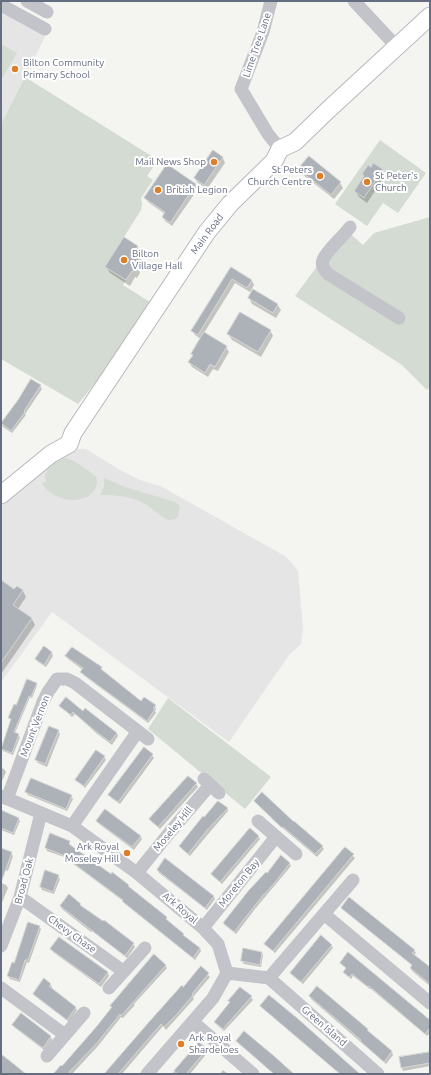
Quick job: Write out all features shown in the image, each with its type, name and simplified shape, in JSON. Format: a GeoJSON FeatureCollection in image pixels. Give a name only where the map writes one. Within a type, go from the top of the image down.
{"type":"FeatureCollection","features":[{"type":"Feature","properties":{"kind":"main road","name":"Main Road"},"geometry":{"type":"LineString","coordinates":[[1,495],[51,454],[69,444],[73,433],[207,232],[230,204],[274,161],[280,150],[295,142],[430,16]]}},
{"type":"Feature","properties":{"kind":"street","name":"Lime Tree Lane"},"geometry":{"type":"LineString","coordinates":[[271,1],[263,32],[241,90],[268,134],[280,150]]}},
{"type":"Feature","properties":{"kind":"street"},"geometry":{"type":"LineString","coordinates":[[354,1],[397,47]]}},
{"type":"Feature","properties":{"kind":"street"},"geometry":{"type":"LineString","coordinates":[[33,2],[47,12]]}},
{"type":"Feature","properties":{"kind":"street"},"geometry":{"type":"LineString","coordinates":[[1,5],[45,29]]}},
{"type":"Feature","properties":{"kind":"street"},"geometry":{"type":"LineString","coordinates":[[350,227],[325,256],[323,264],[324,269],[328,274],[399,318]]}},
{"type":"Feature","properties":{"kind":"street","name":"Mount Vernon"},"geometry":{"type":"LineString","coordinates":[[4,798],[48,692],[57,679],[67,679],[75,683],[143,735],[72,826]]}},
{"type":"Feature","properties":{"kind":"street","name":"Moseley Hill"},"geometry":{"type":"LineString","coordinates":[[137,873],[170,832],[211,786]]}},
{"type":"Feature","properties":{"kind":"street","name":"Ark Royal"},"geometry":{"type":"LineString","coordinates":[[4,798],[72,826],[137,873],[203,928],[218,944],[227,973]]}},
{"type":"Feature","properties":{"kind":"street","name":"Broad Oak"},"geometry":{"type":"LineString","coordinates":[[1,946],[20,897],[41,813]]}},
{"type":"Feature","properties":{"kind":"street"},"geometry":{"type":"LineString","coordinates":[[258,821],[275,838],[296,854]]}},
{"type":"Feature","properties":{"kind":"street","name":"Moreton Bay"},"geometry":{"type":"LineString","coordinates":[[203,928],[275,838]]}},
{"type":"Feature","properties":{"kind":"street"},"geometry":{"type":"LineString","coordinates":[[147,1074],[213,998],[227,973],[269,978],[324,914],[352,885]]}},
{"type":"Feature","properties":{"kind":"street","name":"Chevy Chase"},"geometry":{"type":"LineString","coordinates":[[20,897],[123,971]]}},
{"type":"Feature","properties":{"kind":"street"},"geometry":{"type":"LineString","coordinates":[[324,914],[430,1003]]}},
{"type":"Feature","properties":{"kind":"street"},"geometry":{"type":"LineString","coordinates":[[109,988],[145,948]]}},
{"type":"Feature","properties":{"kind":"street","name":"Green Island"},"geometry":{"type":"LineString","coordinates":[[269,978],[378,1074]]}},
{"type":"Feature","properties":{"kind":"street"},"geometry":{"type":"LineString","coordinates":[[1,988],[65,1035]]}},
{"type":"Feature","properties":{"kind":"street"},"geometry":{"type":"LineString","coordinates":[[47,1056],[84,1013]]}},
{"type":"Feature","properties":{"kind":"street"},"geometry":{"type":"LineString","coordinates":[[193,1022],[253,1074]]}},
{"type":"Feature","properties":{"kind":"shaded area","name":"Bilton Community Primary School"},"geometry":{"type":"Polygon","coordinates":[[[1,3],[43,32],[45,37],[1,124],[1,3]]]}},
{"type":"Feature","properties":{"kind":"shaded area"},"geometry":{"type":"Polygon","coordinates":[[[1,44],[17,53],[1,80],[1,44]]]}},
{"type":"Feature","properties":{"kind":"shaded area"},"geometry":{"type":"Polygon","coordinates":[[[25,77],[158,160],[147,176],[153,180],[141,198],[141,210],[105,267],[126,280],[123,285],[150,302],[101,376],[78,404],[1,359],[1,124],[25,77]]]}},
{"type":"Feature","properties":{"kind":"shaded area"},"geometry":{"type":"Polygon","coordinates":[[[380,140],[426,173],[398,213],[383,203],[367,226],[335,204],[380,140]]]}},
{"type":"Feature","properties":{"kind":"shaded area"},"geometry":{"type":"Polygon","coordinates":[[[430,217],[430,386],[427,390],[402,365],[295,296],[345,229],[363,245],[374,233],[430,217]]]}},
{"type":"Feature","properties":{"kind":"shaded area"},"geometry":{"type":"Polygon","coordinates":[[[73,449],[86,449],[120,470],[140,480],[162,487],[285,556],[298,571],[303,628],[301,644],[289,655],[229,742],[52,612],[1,682],[1,506],[45,465],[73,449]]]}},
{"type":"Feature","properties":{"kind":"shaded area"},"geometry":{"type":"Polygon","coordinates":[[[65,458],[77,463],[96,477],[97,482],[95,489],[90,495],[76,500],[67,500],[52,494],[46,489],[42,483],[46,482],[45,476],[48,468],[50,468],[54,463],[65,458]]]}},
{"type":"Feature","properties":{"kind":"shaded area"},"geometry":{"type":"Polygon","coordinates":[[[104,478],[125,487],[175,502],[180,506],[178,517],[169,520],[140,501],[117,496],[100,495],[104,487],[104,478]]]}},
{"type":"Feature","properties":{"kind":"shaded area"},"geometry":{"type":"Polygon","coordinates":[[[168,698],[271,777],[245,809],[148,729],[168,698]]]}},
{"type":"Feature","properties":{"kind":"building"},"geometry":{"type":"Polygon","coordinates":[[[213,150],[223,157],[204,185],[194,178],[213,150]]]}},
{"type":"Feature","properties":{"kind":"building","name":"St Peters Church Centre"},"geometry":{"type":"Polygon","coordinates":[[[309,156],[341,182],[331,195],[298,169],[309,156]]]}},
{"type":"Feature","properties":{"kind":"building","name":"St Peter's Church"},"geometry":{"type":"Polygon","coordinates":[[[373,163],[383,169],[364,198],[354,191],[364,176],[362,174],[368,165],[371,167],[373,163]]]}},
{"type":"Feature","properties":{"kind":"building"},"geometry":{"type":"Polygon","coordinates":[[[167,164],[196,184],[170,223],[162,217],[165,212],[144,198],[167,164]]]}},
{"type":"Feature","properties":{"kind":"building","name":"Bilton Village Hall"},"geometry":{"type":"Polygon","coordinates":[[[124,237],[138,246],[134,252],[141,256],[136,265],[137,266],[126,280],[105,267],[124,237]]]}},
{"type":"Feature","properties":{"kind":"building"},"geometry":{"type":"Polygon","coordinates":[[[231,267],[252,280],[247,288],[232,279],[198,335],[191,331],[231,267]]]}},
{"type":"Feature","properties":{"kind":"building"},"geometry":{"type":"Polygon","coordinates":[[[253,289],[278,304],[273,313],[248,298],[253,289]]]}},
{"type":"Feature","properties":{"kind":"building"},"geometry":{"type":"Polygon","coordinates":[[[240,312],[271,330],[258,352],[227,334],[240,312]]]}},
{"type":"Feature","properties":{"kind":"building"},"geometry":{"type":"Polygon","coordinates":[[[204,332],[227,346],[215,367],[210,364],[205,373],[188,362],[204,332]]]}},
{"type":"Feature","properties":{"kind":"building"},"geometry":{"type":"Polygon","coordinates":[[[31,379],[41,385],[24,411],[25,412],[11,431],[1,423],[31,379]]]}},
{"type":"Feature","properties":{"kind":"building"},"geometry":{"type":"Polygon","coordinates":[[[1,580],[14,589],[17,586],[23,590],[13,605],[32,618],[1,663],[1,580]]]}},
{"type":"Feature","properties":{"kind":"building"},"geometry":{"type":"Polygon","coordinates":[[[44,646],[52,652],[44,665],[35,659],[44,646]]]}},
{"type":"Feature","properties":{"kind":"building"},"geometry":{"type":"Polygon","coordinates":[[[72,647],[102,667],[101,669],[141,701],[144,697],[156,705],[147,721],[80,672],[83,668],[65,656],[72,647]]]}},
{"type":"Feature","properties":{"kind":"building"},"geometry":{"type":"Polygon","coordinates":[[[27,679],[37,683],[31,697],[29,696],[14,732],[19,734],[12,753],[1,749],[11,719],[8,718],[14,704],[16,705],[27,679]]]}},
{"type":"Feature","properties":{"kind":"building"},"geometry":{"type":"Polygon","coordinates":[[[66,697],[83,711],[85,708],[117,733],[110,742],[73,712],[71,715],[59,706],[66,697]]]}},
{"type":"Feature","properties":{"kind":"building"},"geometry":{"type":"Polygon","coordinates":[[[49,726],[59,730],[45,764],[35,760],[49,726]]]}},
{"type":"Feature","properties":{"kind":"building"},"geometry":{"type":"Polygon","coordinates":[[[144,747],[153,754],[118,802],[108,795],[144,747]]]}},
{"type":"Feature","properties":{"kind":"building"},"geometry":{"type":"Polygon","coordinates":[[[96,750],[105,756],[84,786],[75,780],[96,750]]]}},
{"type":"Feature","properties":{"kind":"building"},"geometry":{"type":"Polygon","coordinates":[[[188,776],[197,783],[158,827],[149,819],[188,776]]]}},
{"type":"Feature","properties":{"kind":"building"},"geometry":{"type":"Polygon","coordinates":[[[31,778],[72,795],[66,809],[25,792],[31,778]]]}},
{"type":"Feature","properties":{"kind":"building"},"geometry":{"type":"Polygon","coordinates":[[[262,792],[294,822],[323,846],[315,854],[283,827],[282,828],[254,801],[262,792]]]}},
{"type":"Feature","properties":{"kind":"building"},"geometry":{"type":"Polygon","coordinates":[[[218,801],[228,808],[207,830],[188,854],[179,846],[203,816],[204,817],[218,801]]]}},
{"type":"Feature","properties":{"kind":"building"},"geometry":{"type":"Polygon","coordinates":[[[105,809],[141,836],[132,847],[96,821],[105,809]]]}},
{"type":"Feature","properties":{"kind":"building"},"geometry":{"type":"Polygon","coordinates":[[[1,810],[19,818],[13,833],[1,828],[1,810]]]}},
{"type":"Feature","properties":{"kind":"building"},"geometry":{"type":"Polygon","coordinates":[[[250,828],[259,836],[220,882],[211,874],[250,828]]]}},
{"type":"Feature","properties":{"kind":"building"},"geometry":{"type":"Polygon","coordinates":[[[50,833],[70,841],[69,844],[111,874],[112,872],[167,917],[166,919],[184,934],[183,935],[200,948],[193,958],[122,901],[123,900],[69,860],[70,858],[45,848],[50,833]]]}},
{"type":"Feature","properties":{"kind":"building"},"geometry":{"type":"Polygon","coordinates":[[[345,847],[354,854],[273,951],[264,944],[345,847]]]}},
{"type":"Feature","properties":{"kind":"building"},"geometry":{"type":"Polygon","coordinates":[[[1,848],[12,852],[2,880],[1,880],[1,848]]]}},
{"type":"Feature","properties":{"kind":"building"},"geometry":{"type":"Polygon","coordinates":[[[281,855],[290,863],[234,932],[223,923],[249,890],[266,872],[267,873],[281,855]]]}},
{"type":"Feature","properties":{"kind":"building"},"geometry":{"type":"Polygon","coordinates":[[[165,858],[214,896],[205,908],[157,870],[165,858]]]}},
{"type":"Feature","properties":{"kind":"building"},"geometry":{"type":"Polygon","coordinates":[[[45,870],[59,875],[53,892],[40,887],[45,870]]]}},
{"type":"Feature","properties":{"kind":"building"},"geometry":{"type":"Polygon","coordinates":[[[69,894],[81,904],[80,905],[103,921],[104,920],[134,943],[125,956],[60,906],[69,894]]]}},
{"type":"Feature","properties":{"kind":"building"},"geometry":{"type":"Polygon","coordinates":[[[349,897],[415,950],[412,953],[430,967],[430,984],[410,968],[412,965],[341,908],[349,897]]]}},
{"type":"Feature","properties":{"kind":"building"},"geometry":{"type":"Polygon","coordinates":[[[28,922],[40,926],[28,960],[25,960],[19,980],[7,976],[12,962],[14,963],[28,922]]]}},
{"type":"Feature","properties":{"kind":"building"},"geometry":{"type":"Polygon","coordinates":[[[321,935],[332,945],[301,982],[290,973],[321,935]]]}},
{"type":"Feature","properties":{"kind":"building"},"geometry":{"type":"Polygon","coordinates":[[[59,937],[108,972],[99,984],[50,949],[59,937]]]}},
{"type":"Feature","properties":{"kind":"building"},"geometry":{"type":"Polygon","coordinates":[[[243,948],[262,952],[260,965],[241,961],[243,948]]]}},
{"type":"Feature","properties":{"kind":"building"},"geometry":{"type":"Polygon","coordinates":[[[348,952],[430,1020],[430,1028],[425,1034],[369,986],[368,987],[352,974],[349,977],[343,972],[346,968],[340,963],[348,952]]]}},
{"type":"Feature","properties":{"kind":"building"},"geometry":{"type":"Polygon","coordinates":[[[154,954],[166,965],[121,1016],[120,1014],[97,1043],[69,1072],[71,1074],[53,1074],[61,1065],[62,1066],[97,1026],[112,1007],[110,1006],[154,954]]]}},
{"type":"Feature","properties":{"kind":"building"},"geometry":{"type":"Polygon","coordinates":[[[201,966],[209,973],[177,1014],[164,1027],[161,1024],[118,1074],[104,1074],[182,985],[183,987],[201,966]]]}},
{"type":"Feature","properties":{"kind":"building"},"geometry":{"type":"Polygon","coordinates":[[[44,978],[51,984],[49,986],[76,1007],[67,1020],[33,994],[44,978]]]}},
{"type":"Feature","properties":{"kind":"building"},"geometry":{"type":"Polygon","coordinates":[[[317,986],[392,1051],[384,1062],[360,1041],[361,1040],[309,996],[317,986]]]}},
{"type":"Feature","properties":{"kind":"building"},"geometry":{"type":"Polygon","coordinates":[[[240,987],[252,996],[223,1029],[214,1022],[230,1002],[228,1001],[240,987]]]}},
{"type":"Feature","properties":{"kind":"building"},"geometry":{"type":"Polygon","coordinates":[[[269,995],[360,1074],[340,1074],[260,1006],[269,995]]]}},
{"type":"Feature","properties":{"kind":"building"},"geometry":{"type":"Polygon","coordinates":[[[21,1013],[51,1036],[43,1048],[12,1025],[21,1013]]]}},
{"type":"Feature","properties":{"kind":"building"},"geometry":{"type":"Polygon","coordinates":[[[244,1031],[294,1074],[274,1074],[236,1041],[244,1031]]]}},
{"type":"Feature","properties":{"kind":"building"},"geometry":{"type":"Polygon","coordinates":[[[199,1042],[207,1049],[186,1074],[178,1074],[174,1071],[199,1042]]]}},
{"type":"Feature","properties":{"kind":"building"},"geometry":{"type":"Polygon","coordinates":[[[430,1052],[430,1063],[401,1068],[399,1057],[430,1052]]]}},
{"type":"Feature","properties":{"kind":"building"},"geometry":{"type":"Polygon","coordinates":[[[1,1054],[15,1065],[26,1074],[1,1074],[1,1054]]]}},
{"type":"Feature","properties":{"kind":"place","name":"Bilton Community Primary School"},"geometry":{"type":"Point","coordinates":[15,69]}},
{"type":"Feature","properties":{"kind":"place","name":"Mail News Shop"},"geometry":{"type":"Point","coordinates":[214,162]}},
{"type":"Feature","properties":{"kind":"place","name":"St Peters Church Centre"},"geometry":{"type":"Point","coordinates":[320,176]}},
{"type":"Feature","properties":{"kind":"place","name":"St Peter's Church"},"geometry":{"type":"Point","coordinates":[367,182]}},
{"type":"Feature","properties":{"kind":"place","name":"British Legion"},"geometry":{"type":"Point","coordinates":[158,190]}},
{"type":"Feature","properties":{"kind":"place","name":"Bilton Village Hall"},"geometry":{"type":"Point","coordinates":[124,260]}},
{"type":"Feature","properties":{"kind":"place","name":"Ark Royal Moseley Hill"},"geometry":{"type":"Point","coordinates":[127,853]}},
{"type":"Feature","properties":{"kind":"place","name":"Ark Royal Shardeloes"},"geometry":{"type":"Point","coordinates":[181,1044]}}]}
